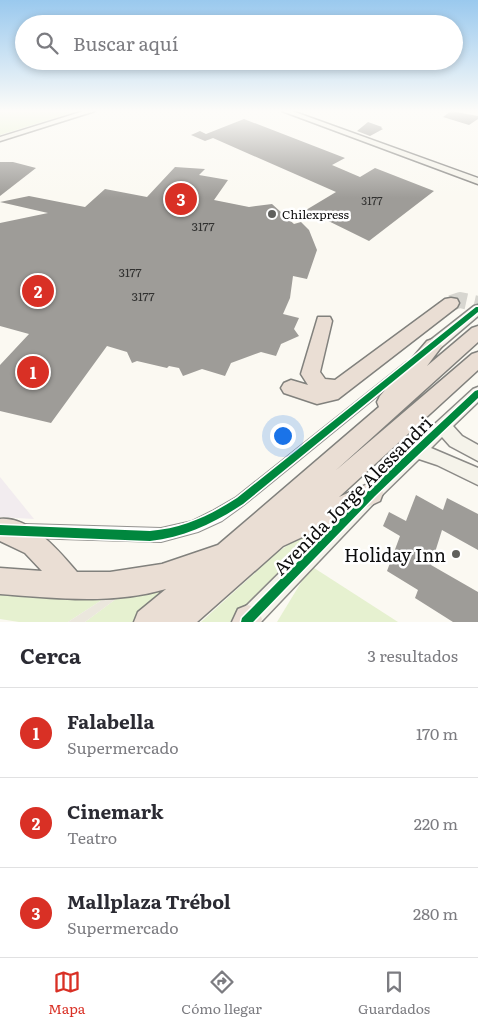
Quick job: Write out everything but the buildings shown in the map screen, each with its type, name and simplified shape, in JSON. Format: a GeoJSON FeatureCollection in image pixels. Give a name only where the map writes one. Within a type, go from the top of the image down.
{"type":"FeatureCollection","features":[{"type":"Feature","properties":{"kind":"highway"},"geometry":{"type":"LineString","coordinates":[[291,388],[321,396],[328,395],[451,303]]}},
{"type":"Feature","properties":{"kind":"highway"},"geometry":{"type":"LineString","coordinates":[[324,321],[310,374],[313,380],[320,386],[338,388]]}},
{"type":"Feature","properties":{"kind":"highway","name":"Avenida Jorge Alessandri"},"geometry":{"type":"LineString","coordinates":[[148,622],[478,332]]}},
{"type":"Feature","properties":{"kind":"highway"},"geometry":{"type":"LineString","coordinates":[[412,420],[434,386],[478,343]]}},
{"type":"Feature","properties":{"kind":"highway"},"geometry":{"type":"LineString","coordinates":[[355,440],[433,346]]}},
{"type":"Feature","properties":{"kind":"highway","name":"Avenida Jorge Alessandri"},"geometry":{"type":"LineString","coordinates":[[176,622],[264,544],[412,420],[478,359]]}},
{"type":"Feature","properties":{"kind":"highway"},"geometry":{"type":"LineString","coordinates":[[264,544],[372,494]]}},
{"type":"Feature","properties":{"kind":"highway"},"geometry":{"type":"LineString","coordinates":[[1,530],[16,533],[33,542],[72,586]]}},
{"type":"Feature","properties":{"kind":"highway"},"geometry":{"type":"LineString","coordinates":[[0,581],[72,586],[118,585],[161,578],[188,569],[232,549]]}},
{"type":"Feature","properties":{"kind":"highway"},"geometry":{"type":"LineString","coordinates":[[185,622],[205,596]]}},
{"type":"Feature","properties":{"kind":"main road"},"geometry":{"type":"LineString","coordinates":[[360,140],[478,181]]}},
{"type":"Feature","properties":{"kind":"main road"},"geometry":{"type":"LineString","coordinates":[[365,140],[458,174]]}},
{"type":"Feature","properties":{"kind":"main road"},"geometry":{"type":"LineString","coordinates":[[433,346],[478,309]]}},
{"type":"Feature","properties":{"kind":"main road","name":"Avenida Jorge Alessandri"},"geometry":{"type":"LineString","coordinates":[[247,621],[372,494],[478,393]]}},
{"type":"Feature","properties":{"kind":"main road"},"geometry":{"type":"LineString","coordinates":[[443,426],[456,441],[478,453]]}},
{"type":"Feature","properties":{"kind":"main road"},"geometry":{"type":"LineString","coordinates":[[417,451],[436,456],[478,477]]}},
{"type":"Feature","properties":{"kind":"street"},"geometry":{"type":"LineString","coordinates":[[1,530],[150,536],[172,534],[193,527],[217,516],[240,501],[433,346]]}},
{"type":"Feature","properties":{"kind":"shaded area"},"geometry":{"type":"Polygon","coordinates":[[[0,477],[34,519],[0,517],[0,477]]]}},
{"type":"Feature","properties":{"kind":"shaded area"},"geometry":{"type":"Polygon","coordinates":[[[108,596],[120,596],[85,622],[68,622],[108,596]]]}},
{"type":"Feature","properties":{"kind":"green space"},"geometry":{"type":"Polygon","coordinates":[[[318,524],[317,536],[234,622],[201,622],[278,552],[318,524]]]}},
{"type":"Feature","properties":{"kind":"green space"},"geometry":{"type":"Polygon","coordinates":[[[311,566],[398,622],[277,622],[311,566]]]}},
{"type":"Feature","properties":{"kind":"green space"},"geometry":{"type":"Polygon","coordinates":[[[159,587],[172,589],[133,622],[85,622],[120,596],[159,587]]]}},
{"type":"Feature","properties":{"kind":"green space"},"geometry":{"type":"Polygon","coordinates":[[[0,590],[108,596],[68,622],[19,622],[0,619],[0,590]]]}},
{"type":"Feature","properties":{"kind":"tunnel"},"geometry":{"type":"LineString","coordinates":[[451,303],[460,300],[478,304]]}},
{"type":"Feature","properties":{"kind":"cycle path"},"geometry":{"type":"LineString","coordinates":[[0,530],[150,536],[186,529],[209,519],[240,501],[478,309]]}},
{"type":"Feature","properties":{"kind":"cycle path"},"geometry":{"type":"LineString","coordinates":[[246,622],[372,493],[478,393]]}},
{"type":"Feature","properties":{"kind":"place","name":"Mallplaza Trébol"},"geometry":{"type":"Point","coordinates":[181,199]}},
{"type":"Feature","properties":{"kind":"place","name":"Chilexpress"},"geometry":{"type":"Point","coordinates":[272,214]}},
{"type":"Feature","properties":{"kind":"place","name":"Cinemark"},"geometry":{"type":"Point","coordinates":[38,291]}},
{"type":"Feature","properties":{"kind":"place","name":"Falabella"},"geometry":{"type":"Point","coordinates":[33,372]}},
{"type":"Feature","properties":{"kind":"place","name":"Holiday Inn"},"geometry":{"type":"Point","coordinates":[456,554]}}]}
